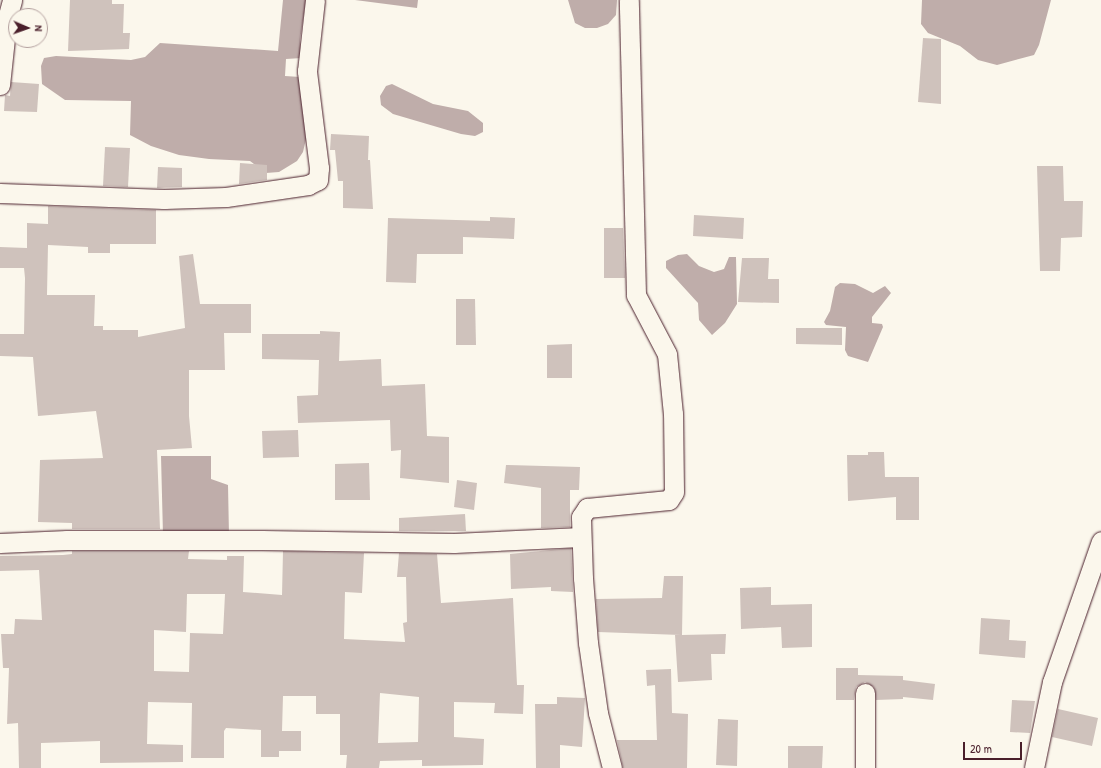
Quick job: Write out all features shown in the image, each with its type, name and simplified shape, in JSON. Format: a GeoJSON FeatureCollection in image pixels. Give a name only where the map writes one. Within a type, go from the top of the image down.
{"type":"FeatureCollection","features":[{"type":"Feature","properties":{"kind":"street"},"geometry":{"type":"LineString","coordinates":[[0,85],[7,19],[12,0]]}},
{"type":"Feature","properties":{"kind":"street"},"geometry":{"type":"LineString","coordinates":[[0,193],[164,199],[226,197],[308,186],[318,180],[319,168],[307,71],[315,0]]}},
{"type":"Feature","properties":{"kind":"street"},"geometry":{"type":"LineString","coordinates":[[612,768],[598,713],[591,658],[581,536],[581,517],[587,508],[668,500],[674,492],[672,414],[667,354],[636,295],[629,0]]}},
{"type":"Feature","properties":{"kind":"street"},"geometry":{"type":"LineString","coordinates":[[0,543],[66,540],[262,540],[438,543],[581,536]]}},
{"type":"Feature","properties":{"kind":"street"},"geometry":{"type":"LineString","coordinates":[[1034,768],[1052,682],[1101,541]]}},
{"type":"Feature","properties":{"kind":"street"},"geometry":{"type":"LineString","coordinates":[[865,694],[865,768]]}},
{"type":"Feature","properties":{"kind":"shaded area"},"geometry":{"type":"Polygon","coordinates":[[[283,0],[306,0],[300,40],[302,58],[286,59],[285,76],[300,77],[306,139],[303,152],[297,161],[279,172],[266,173],[250,161],[209,159],[179,155],[151,146],[130,135],[131,101],[65,100],[42,84],[41,66],[44,58],[56,56],[131,60],[145,57],[160,43],[278,51],[283,0]]]}},
{"type":"Feature","properties":{"kind":"shaded area"},"geometry":{"type":"Polygon","coordinates":[[[355,0],[418,0],[417,8],[355,0]]]}},
{"type":"Feature","properties":{"kind":"shaded area"},"geometry":{"type":"Polygon","coordinates":[[[568,0],[617,0],[616,15],[608,24],[597,28],[585,28],[575,23],[568,0]]]}},
{"type":"Feature","properties":{"kind":"shaded area"},"geometry":{"type":"Polygon","coordinates":[[[922,0],[1051,0],[1039,45],[1034,55],[997,65],[978,60],[960,46],[928,33],[921,24],[922,0]]]}},
{"type":"Feature","properties":{"kind":"shaded area"},"geometry":{"type":"Polygon","coordinates":[[[392,84],[433,104],[468,111],[483,123],[483,132],[475,136],[461,134],[393,114],[381,105],[380,96],[386,86],[392,84]]]}},
{"type":"Feature","properties":{"kind":"shaded area"},"geometry":{"type":"Polygon","coordinates":[[[687,254],[699,266],[714,272],[724,269],[729,257],[736,257],[737,304],[725,323],[712,335],[699,320],[698,303],[666,268],[666,261],[678,255],[687,254]]]}},
{"type":"Feature","properties":{"kind":"shaded area"},"geometry":{"type":"Polygon","coordinates":[[[840,283],[855,284],[873,293],[885,286],[891,293],[872,317],[872,323],[882,324],[883,327],[868,362],[848,356],[845,350],[846,327],[826,325],[824,322],[830,311],[835,287],[840,283]]]}},
{"type":"Feature","properties":{"kind":"shaded area"},"geometry":{"type":"Polygon","coordinates":[[[161,456],[211,456],[211,479],[228,485],[229,535],[163,535],[161,456]]]}},
{"type":"Feature","properties":{"kind":"building"},"geometry":{"type":"Polygon","coordinates":[[[70,0],[112,0],[112,4],[124,4],[123,33],[130,33],[129,49],[68,51],[70,0]]]}},
{"type":"Feature","properties":{"kind":"building"},"geometry":{"type":"Polygon","coordinates":[[[923,38],[941,39],[941,104],[918,102],[923,38]]]}},
{"type":"Feature","properties":{"kind":"building"},"geometry":{"type":"Polygon","coordinates":[[[11,82],[39,84],[37,112],[4,111],[5,95],[10,96],[11,82]]]}},
{"type":"Feature","properties":{"kind":"building"},"geometry":{"type":"Polygon","coordinates":[[[331,134],[369,136],[368,160],[370,160],[373,209],[343,208],[343,181],[338,181],[335,150],[330,150],[331,134]]]}},
{"type":"Feature","properties":{"kind":"building"},"geometry":{"type":"Polygon","coordinates":[[[105,147],[130,148],[128,187],[103,186],[105,147]]]}},
{"type":"Feature","properties":{"kind":"building"},"geometry":{"type":"Polygon","coordinates":[[[240,163],[267,165],[267,180],[239,184],[240,163]]]}},
{"type":"Feature","properties":{"kind":"building"},"geometry":{"type":"Polygon","coordinates":[[[1037,166],[1063,166],[1064,201],[1083,201],[1082,237],[1061,238],[1060,271],[1040,271],[1037,166]]]}},
{"type":"Feature","properties":{"kind":"building"},"geometry":{"type":"Polygon","coordinates":[[[158,167],[182,168],[182,187],[157,188],[158,167]]]}},
{"type":"Feature","properties":{"kind":"building"},"geometry":{"type":"Polygon","coordinates":[[[48,206],[156,210],[156,244],[110,244],[110,253],[88,253],[88,247],[48,245],[47,295],[95,295],[94,326],[103,326],[103,330],[138,330],[138,337],[185,328],[179,256],[193,254],[200,304],[251,304],[251,333],[224,333],[225,370],[189,370],[189,416],[192,448],[157,450],[160,529],[72,529],[72,523],[38,522],[40,460],[103,458],[96,411],[38,416],[33,357],[0,356],[0,334],[24,334],[25,278],[24,268],[0,268],[0,247],[27,248],[27,223],[48,224],[48,206]]]}},
{"type":"Feature","properties":{"kind":"building"},"geometry":{"type":"Polygon","coordinates":[[[694,215],[744,218],[743,239],[693,236],[694,215]]]}},
{"type":"Feature","properties":{"kind":"building"},"geometry":{"type":"Polygon","coordinates":[[[490,217],[515,218],[514,239],[463,237],[463,254],[417,254],[416,283],[386,282],[388,218],[490,221],[490,217]]]}},
{"type":"Feature","properties":{"kind":"building"},"geometry":{"type":"Polygon","coordinates":[[[604,228],[623,228],[625,278],[604,278],[604,228]]]}},
{"type":"Feature","properties":{"kind":"building"},"geometry":{"type":"Polygon","coordinates":[[[742,258],[769,258],[768,279],[779,279],[779,303],[738,302],[742,258]]]}},
{"type":"Feature","properties":{"kind":"building"},"geometry":{"type":"Polygon","coordinates":[[[456,299],[475,299],[476,345],[456,345],[456,299]]]}},
{"type":"Feature","properties":{"kind":"building"},"geometry":{"type":"Polygon","coordinates":[[[796,328],[842,328],[842,345],[796,344],[796,328]]]}},
{"type":"Feature","properties":{"kind":"building"},"geometry":{"type":"Polygon","coordinates":[[[320,331],[340,332],[339,361],[381,359],[382,386],[425,384],[427,436],[449,437],[449,483],[400,478],[401,450],[391,451],[390,420],[298,423],[297,396],[318,395],[319,360],[262,359],[262,334],[320,334],[320,331]]]}},
{"type":"Feature","properties":{"kind":"building"},"geometry":{"type":"Polygon","coordinates":[[[572,344],[572,378],[547,378],[547,345],[572,344]]]}},
{"type":"Feature","properties":{"kind":"building"},"geometry":{"type":"Polygon","coordinates":[[[298,430],[299,457],[263,458],[262,431],[298,430]]]}},
{"type":"Feature","properties":{"kind":"building"},"geometry":{"type":"Polygon","coordinates":[[[868,452],[884,452],[885,477],[919,477],[919,520],[896,520],[896,497],[848,501],[847,455],[868,455],[868,452]]]}},
{"type":"Feature","properties":{"kind":"building"},"geometry":{"type":"Polygon","coordinates":[[[369,463],[370,500],[335,500],[335,464],[369,463]]]}},
{"type":"Feature","properties":{"kind":"building"},"geometry":{"type":"Polygon","coordinates":[[[506,465],[580,467],[579,490],[570,490],[570,527],[541,528],[541,488],[504,483],[506,465]]]}},
{"type":"Feature","properties":{"kind":"building"},"geometry":{"type":"Polygon","coordinates":[[[457,480],[477,483],[474,510],[454,507],[457,480]]]}},
{"type":"Feature","properties":{"kind":"building"},"geometry":{"type":"Polygon","coordinates":[[[465,514],[466,531],[399,531],[399,518],[465,514]]]}},
{"type":"Feature","properties":{"kind":"building"},"geometry":{"type":"Polygon","coordinates":[[[571,548],[573,592],[551,591],[551,587],[511,589],[510,554],[571,548]]]}},
{"type":"Feature","properties":{"kind":"building"},"geometry":{"type":"Polygon","coordinates":[[[72,551],[189,551],[188,559],[227,560],[227,556],[244,556],[243,592],[282,595],[283,551],[364,553],[362,593],[345,592],[344,639],[405,642],[403,623],[407,622],[406,577],[397,577],[399,553],[437,554],[441,603],[513,598],[517,685],[524,685],[523,714],[494,713],[495,703],[454,702],[454,737],[484,739],[483,765],[422,766],[422,760],[380,761],[379,768],[346,768],[347,755],[340,755],[340,714],[316,714],[316,696],[283,696],[282,731],[301,731],[301,751],[279,751],[279,757],[261,757],[261,730],[226,728],[224,731],[224,758],[191,758],[192,703],[148,702],[147,744],[183,745],[183,762],[100,763],[100,741],[41,743],[41,768],[19,768],[18,723],[7,724],[9,668],[3,668],[1,634],[14,634],[15,619],[42,620],[39,570],[0,571],[0,556],[72,554],[72,551]],[[187,594],[186,632],[154,630],[154,671],[189,672],[190,633],[223,634],[225,594],[187,594]],[[380,693],[378,743],[418,742],[419,697],[380,693]]]}},
{"type":"Feature","properties":{"kind":"building"},"geometry":{"type":"Polygon","coordinates":[[[664,576],[683,576],[682,635],[726,634],[725,654],[711,654],[712,680],[678,682],[675,635],[681,635],[598,632],[596,599],[662,598],[664,576]]]}},
{"type":"Feature","properties":{"kind":"building"},"geometry":{"type":"Polygon","coordinates":[[[771,587],[771,605],[812,604],[812,647],[782,648],[781,627],[741,629],[740,588],[771,587]]]}},
{"type":"Feature","properties":{"kind":"building"},"geometry":{"type":"Polygon","coordinates":[[[981,618],[1010,620],[1009,640],[1026,641],[1025,658],[979,654],[981,618]]]}},
{"type":"Feature","properties":{"kind":"building"},"geometry":{"type":"Polygon","coordinates":[[[836,668],[858,668],[858,675],[903,676],[903,680],[935,684],[933,700],[903,697],[903,699],[876,700],[874,687],[865,682],[856,687],[854,700],[836,700],[836,668]]]}},
{"type":"Feature","properties":{"kind":"building"},"geometry":{"type":"Polygon","coordinates":[[[671,669],[672,713],[688,714],[687,768],[623,768],[617,740],[657,740],[655,685],[647,686],[646,670],[671,669]]]}},
{"type":"Feature","properties":{"kind":"building"},"geometry":{"type":"Polygon","coordinates":[[[557,697],[585,698],[582,747],[560,745],[560,768],[536,768],[535,704],[557,704],[557,697]]]}},
{"type":"Feature","properties":{"kind":"building"},"geometry":{"type":"Polygon","coordinates":[[[1012,700],[1035,701],[1030,733],[1010,732],[1012,700]]]}},
{"type":"Feature","properties":{"kind":"building"},"geometry":{"type":"Polygon","coordinates":[[[1058,709],[1098,718],[1092,746],[1052,737],[1058,709]]]}},
{"type":"Feature","properties":{"kind":"building"},"geometry":{"type":"Polygon","coordinates":[[[718,719],[738,720],[737,766],[716,765],[718,719]]]}},
{"type":"Feature","properties":{"kind":"building"},"geometry":{"type":"Polygon","coordinates":[[[788,746],[823,746],[822,768],[788,768],[788,746]]]}}]}
